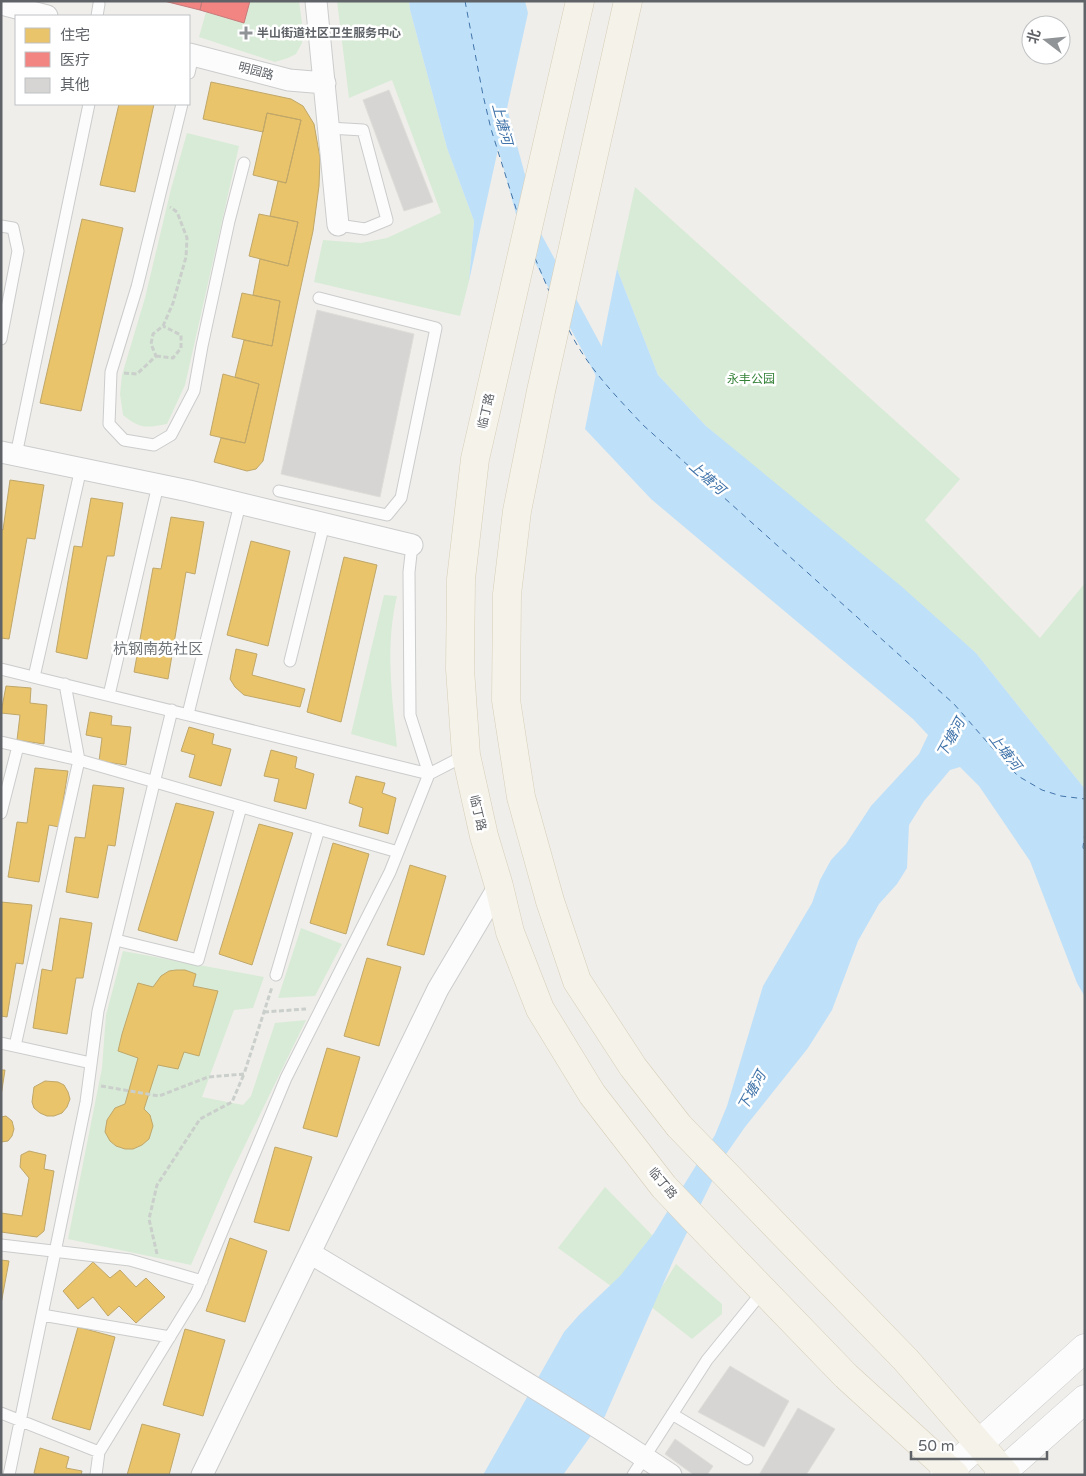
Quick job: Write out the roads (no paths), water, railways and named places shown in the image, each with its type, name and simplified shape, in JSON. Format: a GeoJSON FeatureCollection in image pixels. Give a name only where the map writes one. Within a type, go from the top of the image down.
{"type":"FeatureCollection","features":[{"type":"Feature","properties":{"kind":"main road","name":"临丁路"},"geometry":{"type":"LineString","coordinates":[[580,1],[475,459],[460,579],[460,669],[466,755],[484,836],[510,932],[540,1010],[592,1094],[664,1186],[704,1229],[846,1376],[950,1473]]}},
{"type":"Feature","properties":{"kind":"main road"},"geometry":{"type":"LineString","coordinates":[[628,1],[543,382],[517,512],[507,594],[506,700],[521,797],[550,901],[577,981],[634,1067],[679,1126],[906,1360],[979,1443],[1003,1474]]}},
{"type":"Feature","properties":{"kind":"street"},"geometry":{"type":"LineString","coordinates":[[316,1],[338,225]]}},
{"type":"Feature","properties":{"kind":"street"},"geometry":{"type":"LineString","coordinates":[[1,4],[43,15]]}},
{"type":"Feature","properties":{"kind":"street","name":"明园路"},"geometry":{"type":"LineString","coordinates":[[190,61],[289,80],[325,83]]}},
{"type":"Feature","properties":{"kind":"street"},"geometry":{"type":"LineString","coordinates":[[8,454],[158,485],[324,524],[385,527],[412,546]]}},
{"type":"Feature","properties":{"kind":"street"},"geometry":{"type":"LineString","coordinates":[[202,1475],[438,989],[499,886]]}},
{"type":"Feature","properties":{"kind":"street"},"geometry":{"type":"LineString","coordinates":[[310,1253],[528,1384],[671,1475]]}},
{"type":"Feature","properties":{"kind":"street"},"geometry":{"type":"LineString","coordinates":[[950,1473],[979,1443],[1085,1348]]}},
{"type":"Feature","properties":{"kind":"street"},"geometry":{"type":"LineString","coordinates":[[1003,1474],[1085,1399]]}},
{"type":"Feature","properties":{"kind":"lane"},"geometry":{"type":"LineString","coordinates":[[96,2],[97,15]]}},
{"type":"Feature","properties":{"kind":"lane"},"geometry":{"type":"LineString","coordinates":[[8,454],[89,105]]}},
{"type":"Feature","properties":{"kind":"lane"},"geometry":{"type":"LineString","coordinates":[[182,105],[137,287],[111,372],[109,424],[124,440],[154,445],[172,435],[194,391],[229,221],[244,163]]}},
{"type":"Feature","properties":{"kind":"lane"},"geometry":{"type":"LineString","coordinates":[[329,128],[363,130],[386,220],[365,229],[338,225]]}},
{"type":"Feature","properties":{"kind":"lane"},"geometry":{"type":"LineString","coordinates":[[1,226],[12,228],[18,251],[1,339]]}},
{"type":"Feature","properties":{"kind":"lane"},"geometry":{"type":"LineString","coordinates":[[279,491],[385,527],[401,498],[436,328],[319,298]]}},
{"type":"Feature","properties":{"kind":"lane"},"geometry":{"type":"LineString","coordinates":[[34,676],[81,468]]}},
{"type":"Feature","properties":{"kind":"lane"},"geometry":{"type":"LineString","coordinates":[[109,695],[158,485]]}},
{"type":"Feature","properties":{"kind":"lane"},"geometry":{"type":"LineString","coordinates":[[188,714],[240,504]]}},
{"type":"Feature","properties":{"kind":"lane"},"geometry":{"type":"LineString","coordinates":[[290,661],[324,524]]}},
{"type":"Feature","properties":{"kind":"lane"},"geometry":{"type":"LineString","coordinates":[[96,1475],[99,1452],[196,1294],[286,1078],[390,872],[429,774],[410,715],[408,572],[412,546]]}},
{"type":"Feature","properties":{"kind":"lane"},"geometry":{"type":"LineString","coordinates":[[1,669],[429,774],[466,755]]}},
{"type":"Feature","properties":{"kind":"lane"},"geometry":{"type":"LineString","coordinates":[[15,1046],[79,760],[65,684]]}},
{"type":"Feature","properties":{"kind":"lane"},"geometry":{"type":"LineString","coordinates":[[9,1475],[86,1102],[98,1011],[172,710]]}},
{"type":"Feature","properties":{"kind":"lane"},"geometry":{"type":"LineString","coordinates":[[1,742],[79,760],[398,852]]}},
{"type":"Feature","properties":{"kind":"lane"},"geometry":{"type":"LineString","coordinates":[[1,813],[18,746]]}},
{"type":"Feature","properties":{"kind":"lane"},"geometry":{"type":"LineString","coordinates":[[116,940],[198,960],[241,807]]}},
{"type":"Feature","properties":{"kind":"lane"},"geometry":{"type":"LineString","coordinates":[[276,975],[319,829]]}},
{"type":"Feature","properties":{"kind":"lane"},"geometry":{"type":"LineString","coordinates":[[1,1042],[91,1063]]}},
{"type":"Feature","properties":{"kind":"lane"},"geometry":{"type":"LineString","coordinates":[[1,1245],[130,1260],[202,1281]]}},
{"type":"Feature","properties":{"kind":"lane"},"geometry":{"type":"LineString","coordinates":[[632,1475],[707,1360],[764,1290]]}},
{"type":"Feature","properties":{"kind":"lane"},"geometry":{"type":"LineString","coordinates":[[42,1315],[170,1337]]}},
{"type":"Feature","properties":{"kind":"lane"},"geometry":{"type":"LineString","coordinates":[[1,1413],[99,1452]]}},
{"type":"Feature","properties":{"kind":"lane"},"geometry":{"type":"LineString","coordinates":[[672,1414],[747,1459]]}},
{"type":"Feature","properties":{"kind":"water"},"geometry":{"type":"Polygon","coordinates":[[[409,1],[525,1],[528,13],[469,281],[474,221],[447,148],[409,1]]]}},
{"type":"Feature","properties":{"kind":"water","name":"下塘河"},"geometry":{"type":"Polygon","coordinates":[[[617,269],[658,375],[706,426],[901,586],[976,653],[1085,789],[1085,997],[1077,983],[1030,861],[979,786],[960,767],[950,770],[924,801],[909,825],[907,868],[897,884],[879,904],[858,941],[832,1010],[808,1048],[745,1127],[724,1157],[674,1259],[605,1416],[563,1475],[483,1475],[564,1332],[620,1276],[654,1233],[715,1135],[727,1106],[763,986],[812,903],[820,880],[831,860],[846,844],[871,806],[919,754],[928,735],[913,719],[651,499],[585,429],[617,269]]]}},
{"type":"Feature","properties":{"kind":"waterway","name":"上塘河"},"geometry":{"type":"LineString","coordinates":[[496,104],[532,237],[610,382]]}},
{"type":"Feature","properties":{"kind":"place","name":"半山街道社区卫生服务中心"},"geometry":{"type":"Point","coordinates":[246,33]}},
{"type":"Feature","properties":{"kind":"district","name":"杭钢南苑社区"},"geometry":{"type":"Point","coordinates":[158,649]}},
{"type":"Feature","properties":{"kind":"park label","name":"永丰公园"},"geometry":{"type":"Point","coordinates":[751,379]}}]}
